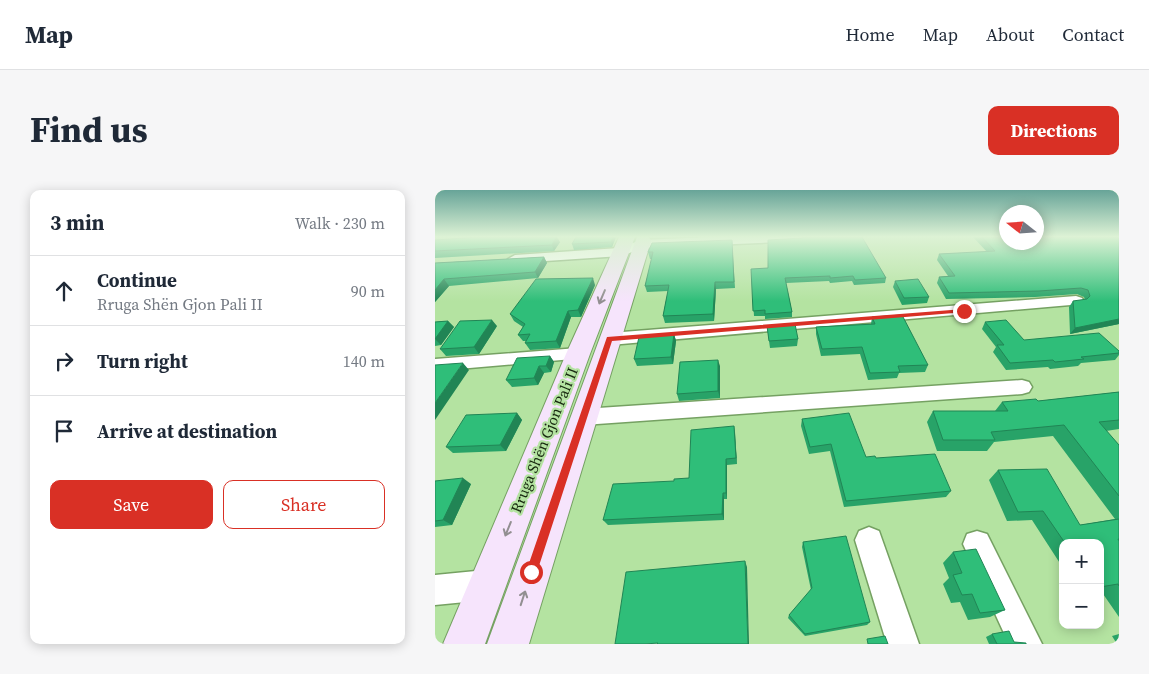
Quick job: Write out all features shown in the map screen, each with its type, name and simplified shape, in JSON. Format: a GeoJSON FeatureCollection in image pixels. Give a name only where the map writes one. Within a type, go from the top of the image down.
{"type":"FeatureCollection","features":[{"type":"Feature","properties":{"kind":"street"},"geometry":{"type":"LineString","coordinates":[[504,260],[518,258]]}},
{"type":"Feature","properties":{"kind":"street","name":"Rruga Shën Gjon Pali II"},"geometry":{"type":"LineString","coordinates":[[464,644],[578,354],[625,258]]}},
{"type":"Feature","properties":{"kind":"street","name":"Rruga Shën Gjon Pali II"},"geometry":{"type":"LineString","coordinates":[[508,644],[583,417],[634,272],[634,258]]}},
{"type":"Feature","properties":{"kind":"street"},"geometry":{"type":"LineString","coordinates":[[610,339],[1076,301]]}},
{"type":"Feature","properties":{"kind":"street"},"geometry":{"type":"LineString","coordinates":[[435,365],[578,354]]}},
{"type":"Feature","properties":{"kind":"street"},"geometry":{"type":"LineString","coordinates":[[583,417],[1022,387]]}},
{"type":"Feature","properties":{"kind":"street"},"geometry":{"type":"LineString","coordinates":[[869,540],[903,644]]}},
{"type":"Feature","properties":{"kind":"street"},"geometry":{"type":"LineString","coordinates":[[977,544],[1026,644]]}},
{"type":"Feature","properties":{"kind":"street"},"geometry":{"type":"LineString","coordinates":[[435,590],[486,585]]}},
{"type":"Feature","properties":{"kind":"building"},"geometry":{"type":"Polygon","coordinates":[[[543,258],[535,272],[444,279],[435,290],[435,263],[543,258]]]}},
{"type":"Feature","properties":{"kind":"building"},"geometry":{"type":"Polygon","coordinates":[[[652,258],[733,258],[734,282],[715,282],[713,314],[663,316],[669,285],[645,286],[652,258]]]}},
{"type":"Feature","properties":{"kind":"building"},"geometry":{"type":"Polygon","coordinates":[[[768,258],[874,258],[886,278],[855,280],[853,276],[830,278],[830,276],[785,278],[792,312],[765,314],[765,310],[753,311],[751,269],[768,268],[768,258]]]}},
{"type":"Feature","properties":{"kind":"building"},"geometry":{"type":"Polygon","coordinates":[[[942,258],[1119,258],[1119,319],[1075,328],[1073,301],[1087,299],[1090,296],[1088,290],[1081,288],[949,293],[939,277],[955,276],[942,258]]]}},
{"type":"Feature","properties":{"kind":"building"},"geometry":{"type":"Polygon","coordinates":[[[593,278],[578,310],[568,311],[556,341],[525,343],[530,334],[518,335],[525,324],[510,314],[536,279],[593,278]]]}},
{"type":"Feature","properties":{"kind":"building"},"geometry":{"type":"Polygon","coordinates":[[[918,279],[929,297],[904,298],[895,281],[918,279]]]}},
{"type":"Feature","properties":{"kind":"building"},"geometry":{"type":"Polygon","coordinates":[[[902,315],[928,365],[898,366],[900,372],[870,373],[862,347],[822,349],[816,327],[875,324],[872,317],[902,315]]]}},
{"type":"Feature","properties":{"kind":"building"},"geometry":{"type":"Polygon","coordinates":[[[492,320],[474,347],[440,349],[460,321],[492,320]]]}},
{"type":"Feature","properties":{"kind":"building"},"geometry":{"type":"Polygon","coordinates":[[[1006,320],[1024,340],[1099,333],[1119,353],[1055,362],[1053,360],[1010,363],[997,345],[1004,345],[985,322],[1006,320]]]}},
{"type":"Feature","properties":{"kind":"building"},"geometry":{"type":"Polygon","coordinates":[[[448,321],[435,339],[435,322],[448,321]]]}},
{"type":"Feature","properties":{"kind":"building"},"geometry":{"type":"Polygon","coordinates":[[[795,324],[798,339],[769,341],[767,326],[795,324]]]}},
{"type":"Feature","properties":{"kind":"building"},"geometry":{"type":"Polygon","coordinates":[[[674,334],[671,357],[634,359],[639,337],[674,334]]]}},
{"type":"Feature","properties":{"kind":"building"},"geometry":{"type":"Polygon","coordinates":[[[550,356],[546,366],[539,366],[534,378],[506,380],[517,358],[550,356]]]}},
{"type":"Feature","properties":{"kind":"building"},"geometry":{"type":"Polygon","coordinates":[[[718,360],[718,391],[677,394],[680,362],[718,360]]]}},
{"type":"Feature","properties":{"kind":"building"},"geometry":{"type":"Polygon","coordinates":[[[463,363],[435,403],[435,365],[463,363]]]}},
{"type":"Feature","properties":{"kind":"building"},"geometry":{"type":"Polygon","coordinates":[[[1119,392],[1119,420],[1099,422],[1119,445],[1119,496],[1064,425],[991,432],[995,440],[943,440],[933,411],[1008,411],[1002,402],[1036,399],[1038,401],[1119,392]]]}},
{"type":"Feature","properties":{"kind":"building"},"geometry":{"type":"Polygon","coordinates":[[[517,413],[500,445],[446,447],[466,415],[517,413]]]}},
{"type":"Feature","properties":{"kind":"building"},"geometry":{"type":"Polygon","coordinates":[[[849,413],[866,457],[935,454],[951,491],[846,501],[831,444],[810,447],[802,419],[849,413]]]}},
{"type":"Feature","properties":{"kind":"building"},"geometry":{"type":"Polygon","coordinates":[[[734,426],[736,458],[726,459],[726,493],[723,493],[722,514],[603,520],[613,484],[674,481],[674,479],[689,478],[691,430],[734,426]]]}},
{"type":"Feature","properties":{"kind":"building"},"geometry":{"type":"Polygon","coordinates":[[[1047,469],[1080,525],[1119,519],[1119,586],[1118,584],[1104,586],[1104,539],[1062,539],[1043,511],[1018,512],[998,470],[1047,469]]]}},
{"type":"Feature","properties":{"kind":"building"},"geometry":{"type":"Polygon","coordinates":[[[463,478],[443,520],[435,521],[435,481],[463,478]]]}},
{"type":"Feature","properties":{"kind":"building"},"geometry":{"type":"Polygon","coordinates":[[[846,536],[870,622],[805,634],[789,615],[812,588],[803,542],[846,536]]]}},
{"type":"Feature","properties":{"kind":"building"},"geometry":{"type":"Polygon","coordinates":[[[976,549],[1005,610],[980,613],[972,594],[962,595],[953,575],[962,573],[953,552],[976,549]]]}},
{"type":"Feature","properties":{"kind":"building"},"geometry":{"type":"Polygon","coordinates":[[[745,561],[748,644],[615,644],[626,572],[745,561]]]}},
{"type":"Feature","properties":{"kind":"building"},"geometry":{"type":"Polygon","coordinates":[[[1009,631],[1014,642],[1026,644],[997,644],[992,634],[1009,631]]]}},
{"type":"Feature","properties":{"kind":"building"},"geometry":{"type":"Polygon","coordinates":[[[885,636],[888,644],[868,644],[867,639],[885,636]]]}},
{"type":"Feature","properties":{"kind":"route"},"geometry":{"type":"LineString","coordinates":[[531,572],[610,339],[964,311]]}}]}
